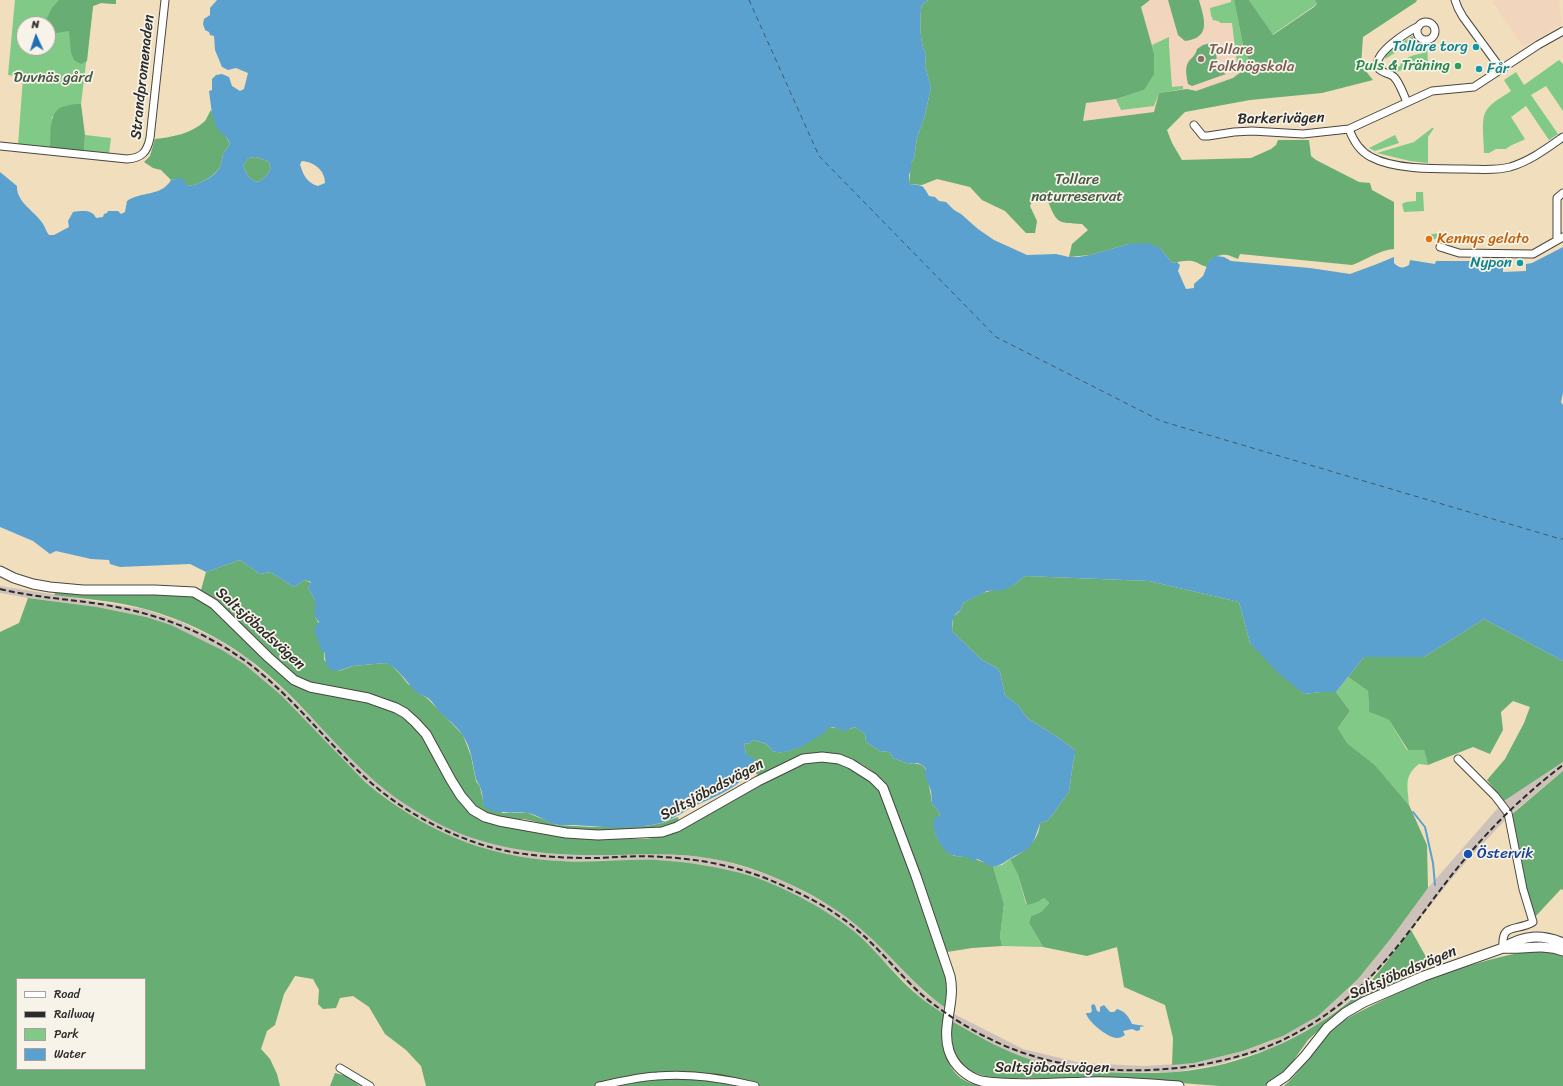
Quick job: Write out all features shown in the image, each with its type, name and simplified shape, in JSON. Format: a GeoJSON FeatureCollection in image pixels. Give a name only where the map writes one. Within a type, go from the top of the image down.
{"type":"FeatureCollection","features":[{"type":"Feature","properties":{"kind":"street","name":"Strandpromenaden"},"geometry":{"type":"LineString","coordinates":[[0,146],[127,159],[138,158],[142,155],[148,147],[150,138],[165,0]]}},
{"type":"Feature","properties":{"kind":"street"},"geometry":{"type":"LineString","coordinates":[[1456,0],[1458,8],[1501,69]]}},
{"type":"Feature","properties":{"kind":"street"},"geometry":{"type":"LineString","coordinates":[[1407,102],[1397,81],[1393,76],[1380,70],[1378,67],[1378,62],[1384,50],[1419,26]]}},
{"type":"Feature","properties":{"kind":"street"},"geometry":{"type":"LineString","coordinates":[[1563,31],[1538,45],[1474,87],[1432,91],[1349,128],[1351,135],[1359,148],[1371,157],[1381,162],[1429,169],[1492,169],[1511,166],[1532,158],[1563,137]]}},
{"type":"Feature","properties":{"kind":"street","name":"Barkerivägen"},"geometry":{"type":"LineString","coordinates":[[1194,125],[1203,136],[1252,130],[1303,134],[1349,128]]}},
{"type":"Feature","properties":{"kind":"street"},"geometry":{"type":"LineString","coordinates":[[1440,247],[1459,253],[1533,254],[1560,238],[1557,198],[1563,193]]}},
{"type":"Feature","properties":{"kind":"street","name":"Saltsjöbadsvägen"},"geometry":{"type":"LineString","coordinates":[[0,571],[14,578],[33,584],[50,587],[83,590],[155,590],[194,592],[214,604],[268,658],[294,680],[310,687],[368,698],[396,708],[405,713],[426,734],[451,780],[473,810],[485,817],[499,821],[566,833],[598,835],[662,832],[676,827],[758,781],[803,760],[822,757],[838,759],[851,764],[873,778],[883,788],[946,962],[952,984],[952,1002],[946,1030],[949,1051],[952,1058],[961,1070],[967,1075],[982,1081],[1014,1084],[1056,1085],[1128,1082],[1179,1086]]}},
{"type":"Feature","properties":{"kind":"street"},"geometry":{"type":"LineString","coordinates":[[1458,759],[1504,806],[1508,813],[1523,889],[1533,922],[1527,926],[1509,929],[1505,932],[1502,938],[1504,948]]}},
{"type":"Feature","properties":{"kind":"street","name":"Saltsjöbadsvägen"},"geometry":{"type":"LineString","coordinates":[[1272,1086],[1286,1076],[1305,1056],[1327,1028],[1345,1013],[1370,999],[1424,976],[1504,948],[1514,941],[1530,937],[1546,938],[1563,943]]}},
{"type":"Feature","properties":{"kind":"street","name":"Saltsjöbadsvägen"},"geometry":{"type":"LineString","coordinates":[[1504,948],[1514,949],[1545,947],[1563,950]]}},
{"type":"Feature","properties":{"kind":"street"},"geometry":{"type":"LineString","coordinates":[[340,1068],[370,1086]]}},
{"type":"Feature","properties":{"kind":"street"},"geometry":{"type":"LineString","coordinates":[[599,1086],[634,1078],[658,1076],[695,1076],[722,1079],[755,1086]]}},
{"type":"Feature","properties":{"kind":"shaded area","name":"Tollare Folkhögskola"},"geometry":{"type":"Polygon","coordinates":[[[1150,0],[1234,0],[1243,45],[1250,65],[1233,78],[1196,91],[1160,111],[1083,121],[1086,103],[1116,99],[1154,53],[1141,7],[1150,0]]]}},
{"type":"Feature","properties":{"kind":"shaded area"},"geometry":{"type":"Polygon","coordinates":[[[1496,0],[1559,0],[1562,24],[1523,47],[1492,2],[1496,0]]]}},
{"type":"Feature","properties":{"kind":"shaded area"},"geometry":{"type":"Polygon","coordinates":[[[0,586],[144,609],[181,622],[217,639],[247,658],[284,690],[369,776],[385,789],[441,825],[471,837],[563,854],[657,853],[702,857],[725,861],[784,881],[834,908],[861,928],[924,992],[947,1009],[945,1015],[921,998],[857,934],[831,915],[782,889],[752,877],[723,869],[682,862],[657,860],[560,861],[534,859],[493,852],[470,844],[440,832],[404,811],[365,782],[282,696],[146,617],[97,607],[0,593],[0,586]]]}},
{"type":"Feature","properties":{"kind":"shaded area"},"geometry":{"type":"Polygon","coordinates":[[[1563,762],[1563,771],[1511,814],[1469,858],[1390,957],[1357,994],[1318,1024],[1270,1049],[1220,1064],[1175,1072],[1115,1073],[1088,1071],[1043,1063],[1020,1056],[1000,1048],[950,1020],[952,1013],[1023,1049],[1081,1063],[1144,1066],[1194,1063],[1243,1051],[1269,1042],[1283,1036],[1318,1016],[1358,979],[1392,937],[1428,888],[1504,801],[1563,762]]]}},
{"type":"Feature","properties":{"kind":"green space","name":"Duvnäs gård"},"geometry":{"type":"Polygon","coordinates":[[[15,0],[116,0],[116,4],[101,3],[93,6],[81,104],[75,104],[52,117],[50,148],[18,145],[23,77],[8,75],[15,0]]]}},
{"type":"Feature","properties":{"kind":"green space"},"geometry":{"type":"Polygon","coordinates":[[[59,0],[116,0],[116,4],[101,3],[93,6],[87,61],[81,64],[74,60],[71,52],[69,31],[56,33],[56,16],[48,16],[52,8],[59,0]]]}},
{"type":"Feature","properties":{"kind":"green space","name":"Tollare naturreservat"},"geometry":{"type":"Polygon","coordinates":[[[928,0],[1150,0],[1141,7],[1154,53],[1154,74],[1144,90],[1116,99],[1086,103],[1083,121],[1154,112],[1159,93],[1187,89],[1196,91],[1233,78],[1250,65],[1243,45],[1234,0],[1249,0],[1273,35],[1314,7],[1317,4],[1315,0],[1417,0],[1363,37],[1361,65],[1373,80],[1322,93],[1250,100],[1185,112],[1167,130],[1172,143],[1182,160],[1251,158],[1271,149],[1276,145],[1278,140],[1309,140],[1311,156],[1316,160],[1359,182],[1370,183],[1372,190],[1394,202],[1394,249],[1378,253],[1352,265],[1240,254],[1238,259],[1226,255],[1217,256],[1209,261],[1208,267],[1192,261],[1172,263],[1161,249],[1129,244],[1090,255],[1069,257],[1072,244],[1088,230],[1082,224],[1067,223],[1058,220],[1047,199],[1035,195],[1030,206],[1037,221],[1035,233],[1026,233],[1005,211],[982,200],[970,187],[937,179],[922,185],[909,184],[911,163],[914,158],[917,138],[925,115],[931,87],[925,66],[926,54],[922,45],[921,31],[922,5],[928,0]]]}},
{"type":"Feature","properties":{"kind":"green space"},"geometry":{"type":"Polygon","coordinates":[[[1168,0],[1199,0],[1203,14],[1204,26],[1203,31],[1199,36],[1185,41],[1178,35],[1168,0]]]}},
{"type":"Feature","properties":{"kind":"green space"},"geometry":{"type":"Polygon","coordinates":[[[1231,0],[1234,0],[1243,45],[1250,65],[1236,72],[1233,65],[1237,64],[1232,23],[1221,23],[1213,20],[1210,8],[1231,2],[1231,0]]]}},
{"type":"Feature","properties":{"kind":"green space","name":"Tollare Folkhögskola"},"geometry":{"type":"Polygon","coordinates":[[[1249,0],[1315,0],[1317,4],[1272,35],[1249,0]]]}},
{"type":"Feature","properties":{"kind":"green space"},"geometry":{"type":"Polygon","coordinates":[[[1412,36],[1418,39],[1422,44],[1427,44],[1428,64],[1417,71],[1414,65],[1394,73],[1390,69],[1400,66],[1402,61],[1411,56],[1423,53],[1419,46],[1409,44],[1402,46],[1401,49],[1385,59],[1386,53],[1412,36]]]}},
{"type":"Feature","properties":{"kind":"green space"},"geometry":{"type":"Polygon","coordinates":[[[1169,37],[1172,87],[1183,86],[1183,89],[1159,93],[1154,106],[1121,110],[1116,99],[1144,90],[1154,53],[1152,45],[1169,37]]]}},
{"type":"Feature","properties":{"kind":"green space"},"geometry":{"type":"Polygon","coordinates":[[[1214,42],[1218,64],[1222,71],[1226,74],[1192,86],[1188,84],[1186,67],[1188,63],[1197,49],[1203,45],[1214,42]]]}},
{"type":"Feature","properties":{"kind":"green space"},"geometry":{"type":"Polygon","coordinates":[[[1559,60],[1563,64],[1563,111],[1546,86],[1531,95],[1558,134],[1549,140],[1526,106],[1511,117],[1525,139],[1506,149],[1496,149],[1489,153],[1484,153],[1483,127],[1485,113],[1496,100],[1511,91],[1504,80],[1516,72],[1524,85],[1559,60]]]}},
{"type":"Feature","properties":{"kind":"green space"},"geometry":{"type":"Polygon","coordinates":[[[81,104],[85,135],[84,152],[50,148],[51,126],[56,111],[65,106],[81,104]]]}},
{"type":"Feature","properties":{"kind":"green space"},"geometry":{"type":"Polygon","coordinates":[[[211,110],[230,144],[223,154],[220,167],[214,174],[201,182],[188,186],[177,179],[171,180],[161,170],[153,168],[144,162],[150,156],[155,139],[175,136],[194,129],[205,121],[211,110]]]}},
{"type":"Feature","properties":{"kind":"green space"},"geometry":{"type":"Polygon","coordinates":[[[1434,128],[1428,137],[1428,163],[1410,161],[1377,153],[1414,142],[1434,128]]]}},
{"type":"Feature","properties":{"kind":"green space"},"geometry":{"type":"Polygon","coordinates":[[[85,135],[111,138],[109,154],[84,152],[85,135]]]}},
{"type":"Feature","properties":{"kind":"green space"},"geometry":{"type":"Polygon","coordinates":[[[1395,135],[1399,143],[1375,151],[1369,148],[1395,135]]]}},
{"type":"Feature","properties":{"kind":"green space"},"geometry":{"type":"Polygon","coordinates":[[[256,157],[268,161],[271,168],[267,175],[259,182],[253,180],[249,176],[243,165],[249,158],[256,157]]]}},
{"type":"Feature","properties":{"kind":"green space"},"geometry":{"type":"Polygon","coordinates":[[[1416,192],[1423,192],[1424,211],[1404,212],[1402,204],[1416,201],[1416,192]]]}},
{"type":"Feature","properties":{"kind":"green space"},"geometry":{"type":"Polygon","coordinates":[[[1447,233],[1446,239],[1439,237],[1433,240],[1431,238],[1431,234],[1447,233]]]}},
{"type":"Feature","properties":{"kind":"green space"},"geometry":{"type":"Polygon","coordinates":[[[240,560],[260,574],[270,572],[294,587],[305,580],[311,583],[308,588],[315,600],[315,617],[320,626],[323,638],[324,660],[339,671],[353,666],[385,663],[390,664],[408,684],[418,693],[427,698],[463,735],[471,756],[476,781],[480,787],[484,805],[503,813],[528,813],[557,825],[592,827],[646,826],[662,823],[678,817],[679,822],[664,828],[648,831],[598,831],[548,827],[537,822],[524,819],[507,820],[495,818],[476,807],[464,793],[428,730],[417,718],[311,685],[295,678],[216,599],[201,590],[206,572],[240,560]]]}},
{"type":"Feature","properties":{"kind":"green space"},"geometry":{"type":"Polygon","coordinates":[[[1025,576],[1149,581],[1239,602],[1250,643],[1304,694],[1336,692],[1350,711],[1338,728],[1347,743],[1375,765],[1409,805],[1427,845],[1428,888],[1392,937],[1358,979],[1318,1016],[1283,1036],[1243,1051],[1194,1063],[1172,1065],[1173,1038],[1165,1005],[1124,987],[1117,947],[1087,956],[1043,947],[1029,923],[1031,916],[1041,912],[1049,903],[1044,898],[1038,902],[1027,905],[1018,875],[1010,859],[1021,853],[1030,845],[1037,835],[1040,823],[1047,821],[1069,792],[1075,750],[1027,718],[1018,705],[1005,695],[1000,672],[997,668],[982,660],[952,631],[953,617],[961,610],[962,605],[965,602],[982,593],[1014,585],[1025,576]]]}},
{"type":"Feature","properties":{"kind":"green space"},"geometry":{"type":"Polygon","coordinates":[[[57,591],[191,596],[214,610],[280,674],[296,685],[382,706],[414,726],[474,816],[488,823],[562,836],[597,839],[647,839],[663,836],[680,830],[797,765],[822,762],[842,765],[852,769],[881,790],[948,983],[947,1009],[924,991],[872,939],[847,918],[814,896],[759,871],[724,861],[691,856],[660,854],[576,855],[536,852],[478,840],[441,825],[422,815],[385,790],[354,761],[280,685],[264,671],[224,642],[199,629],[159,613],[100,600],[54,595],[57,591]]]}},
{"type":"Feature","properties":{"kind":"green space"},"geometry":{"type":"Polygon","coordinates":[[[28,598],[97,607],[146,617],[171,625],[222,650],[244,664],[282,696],[365,782],[409,814],[455,838],[505,854],[532,858],[585,862],[658,860],[693,864],[728,870],[751,876],[777,886],[806,900],[846,925],[872,949],[912,991],[945,1015],[943,1023],[943,1041],[948,1060],[957,1075],[966,1081],[979,1086],[426,1086],[421,1066],[406,1050],[385,1034],[369,1007],[353,996],[340,998],[336,1008],[323,1009],[318,1004],[319,990],[313,979],[295,976],[284,994],[275,1025],[267,1031],[261,1049],[270,1059],[277,1074],[280,1086],[0,1086],[0,632],[19,623],[28,598]]]}},
{"type":"Feature","properties":{"kind":"green space"},"geometry":{"type":"Polygon","coordinates":[[[1484,619],[1563,661],[1563,762],[1504,801],[1487,780],[1505,759],[1524,723],[1530,707],[1513,701],[1501,712],[1503,730],[1490,754],[1473,747],[1428,765],[1424,750],[1408,750],[1389,720],[1369,712],[1368,691],[1348,677],[1364,657],[1424,657],[1484,619]]]}},
{"type":"Feature","properties":{"kind":"green space"},"geometry":{"type":"Polygon","coordinates":[[[1348,677],[1368,691],[1369,712],[1389,720],[1407,750],[1424,750],[1428,765],[1419,764],[1411,773],[1408,782],[1409,805],[1375,765],[1347,743],[1338,728],[1350,711],[1336,692],[1348,677]]]}},
{"type":"Feature","properties":{"kind":"green space"},"geometry":{"type":"Polygon","coordinates":[[[827,727],[847,730],[855,727],[865,734],[866,742],[880,751],[889,752],[893,758],[909,764],[914,763],[924,766],[927,773],[932,804],[940,813],[935,832],[938,840],[949,853],[954,856],[970,857],[993,866],[1004,904],[1000,937],[1002,946],[972,948],[947,952],[887,785],[866,767],[854,760],[828,753],[801,756],[787,761],[761,777],[751,770],[754,763],[746,754],[744,743],[749,744],[753,740],[766,744],[772,751],[787,751],[802,746],[816,737],[827,727]]]}},
{"type":"Feature","properties":{"kind":"green space"},"geometry":{"type":"Polygon","coordinates":[[[1563,771],[1563,890],[1561,889],[1535,917],[1529,900],[1511,815],[1563,771]]]}},
{"type":"Feature","properties":{"kind":"green space"},"geometry":{"type":"Polygon","coordinates":[[[1010,859],[1018,875],[1026,904],[1038,902],[1044,898],[1049,903],[1041,912],[1031,916],[1029,923],[1043,947],[1002,946],[1000,937],[1004,904],[993,866],[1002,865],[1010,859]]]}},
{"type":"Feature","properties":{"kind":"green space"},"geometry":{"type":"Polygon","coordinates":[[[1411,930],[1430,964],[1346,1009],[1324,1025],[1308,1040],[1291,1064],[1276,1081],[1264,1086],[1220,1086],[1115,1078],[1000,1078],[976,1073],[967,1068],[960,1062],[952,1044],[950,1020],[995,1045],[1018,1055],[1030,1060],[1065,1068],[1110,1073],[1160,1073],[1201,1069],[1225,1064],[1272,1048],[1295,1037],[1337,1011],[1357,995],[1371,980],[1411,930]]]}},
{"type":"Feature","properties":{"kind":"green space"},"geometry":{"type":"Polygon","coordinates":[[[1528,951],[1563,955],[1563,1086],[1284,1086],[1296,1074],[1329,1032],[1350,1017],[1410,987],[1448,972],[1488,960],[1528,951]]]}},
{"type":"Feature","properties":{"kind":"green space"},"geometry":{"type":"Polygon","coordinates":[[[335,1073],[347,1076],[360,1086],[330,1086],[335,1073]]]}},
{"type":"Feature","properties":{"kind":"water"},"geometry":{"type":"Polygon","coordinates":[[[217,0],[928,0],[922,5],[921,31],[922,45],[926,54],[925,66],[931,87],[925,115],[917,138],[914,158],[911,163],[909,184],[923,187],[929,196],[935,197],[939,201],[946,202],[978,229],[994,240],[1027,255],[1056,254],[1069,257],[1078,257],[1129,244],[1149,243],[1161,249],[1172,263],[1177,262],[1180,265],[1178,271],[1186,289],[1194,288],[1194,284],[1203,276],[1209,261],[1216,256],[1224,257],[1231,261],[1310,268],[1350,274],[1394,257],[1394,263],[1399,267],[1409,265],[1410,260],[1435,264],[1436,261],[1503,261],[1503,272],[1526,271],[1526,264],[1532,263],[1563,247],[1563,393],[1561,402],[1563,405],[1563,661],[1484,619],[1424,657],[1364,657],[1336,692],[1304,694],[1278,673],[1250,643],[1239,602],[1149,581],[1025,576],[1014,585],[1003,590],[987,591],[965,602],[962,605],[961,610],[954,616],[952,624],[952,631],[982,660],[997,668],[1000,672],[1005,695],[1018,705],[1027,718],[1075,750],[1069,792],[1047,821],[1040,823],[1032,844],[1023,852],[999,865],[991,866],[977,859],[974,861],[969,857],[955,856],[946,851],[935,832],[935,817],[939,817],[940,813],[932,804],[931,791],[924,772],[926,769],[920,764],[909,764],[893,758],[889,752],[880,751],[866,742],[865,734],[855,727],[844,731],[833,727],[827,727],[826,732],[800,747],[786,752],[772,751],[766,744],[753,740],[749,744],[744,743],[746,754],[754,758],[748,774],[741,781],[715,797],[661,823],[640,827],[559,825],[527,813],[497,812],[487,808],[484,805],[482,791],[476,779],[470,750],[464,737],[427,697],[417,693],[394,667],[385,663],[353,666],[337,671],[328,667],[325,660],[325,653],[321,649],[314,629],[319,622],[315,617],[315,600],[308,588],[311,582],[305,580],[294,587],[270,572],[260,574],[240,560],[206,572],[190,564],[120,567],[110,564],[109,560],[91,559],[56,551],[50,554],[33,541],[0,527],[0,172],[17,186],[23,202],[40,219],[49,235],[54,235],[69,227],[68,221],[73,212],[89,212],[96,218],[103,217],[108,211],[118,211],[121,214],[125,212],[127,201],[132,198],[162,189],[171,180],[182,178],[188,186],[201,182],[215,174],[222,162],[223,154],[230,144],[218,129],[213,115],[209,91],[212,90],[212,79],[216,75],[222,74],[229,77],[232,86],[240,91],[244,89],[248,73],[236,68],[228,70],[222,67],[215,50],[214,36],[210,35],[209,32],[205,30],[203,24],[204,19],[210,15],[210,8],[217,0]],[[256,157],[249,158],[243,165],[249,176],[253,180],[259,182],[267,175],[271,168],[268,161],[256,157]],[[302,161],[300,164],[301,168],[308,181],[318,186],[325,183],[323,174],[315,165],[302,161]]]}},
{"type":"Feature","properties":{"kind":"water"},"geometry":{"type":"Polygon","coordinates":[[[1093,1004],[1095,1005],[1097,1011],[1100,1012],[1100,1007],[1104,1005],[1110,1012],[1114,1012],[1117,1009],[1120,1010],[1130,1019],[1132,1024],[1145,1026],[1140,1027],[1140,1030],[1137,1031],[1132,1029],[1123,1031],[1125,1035],[1117,1038],[1108,1035],[1098,1028],[1087,1016],[1086,1013],[1090,1013],[1092,1011],[1091,1006],[1093,1004]]]}},
{"type":"Feature","properties":{"kind":"waterway"},"geometry":{"type":"LineString","coordinates":[[1413,812],[1425,827],[1433,863],[1435,885]]}},
{"type":"Feature","properties":{"kind":"ferry route"},"geometry":{"type":"LineString","coordinates":[[749,0],[819,156],[996,337],[1161,421],[1563,539]]}},
{"type":"Feature","properties":{"kind":"railway"},"geometry":{"type":"LineString","coordinates":[[0,589],[37,596],[119,607],[175,623],[211,639],[228,649],[261,673],[293,703],[353,766],[380,791],[417,816],[457,836],[502,850],[550,857],[598,858],[646,856],[706,862],[749,872],[777,883],[819,903],[838,915],[873,944],[921,994],[933,1004],[974,1031],[1033,1056],[1092,1068],[1156,1070],[1187,1067],[1218,1061],[1248,1053],[1276,1043],[1321,1018],[1349,997],[1374,974],[1407,935],[1438,893],[1480,841],[1526,795],[1563,765]]}},
{"type":"Feature","properties":{"kind":"place","name":"Tollare torg"},"geometry":{"type":"Point","coordinates":[1476,47]}},
{"type":"Feature","properties":{"kind":"place","name":"Tollare Folkhögskola"},"geometry":{"type":"Point","coordinates":[1201,59]}},
{"type":"Feature","properties":{"kind":"place","name":"Puls & Träning"},"geometry":{"type":"Point","coordinates":[1458,66]}},
{"type":"Feature","properties":{"kind":"place","name":"Får"},"geometry":{"type":"Point","coordinates":[1479,69]}},
{"type":"Feature","properties":{"kind":"place","name":"Kennys gelato"},"geometry":{"type":"Point","coordinates":[1429,239]}},
{"type":"Feature","properties":{"kind":"place","name":"Nypon"},"geometry":{"type":"Point","coordinates":[1520,263]}},
{"type":"Feature","properties":{"kind":"place","name":"Östervik"},"geometry":{"type":"Point","coordinates":[1468,854]}}]}
